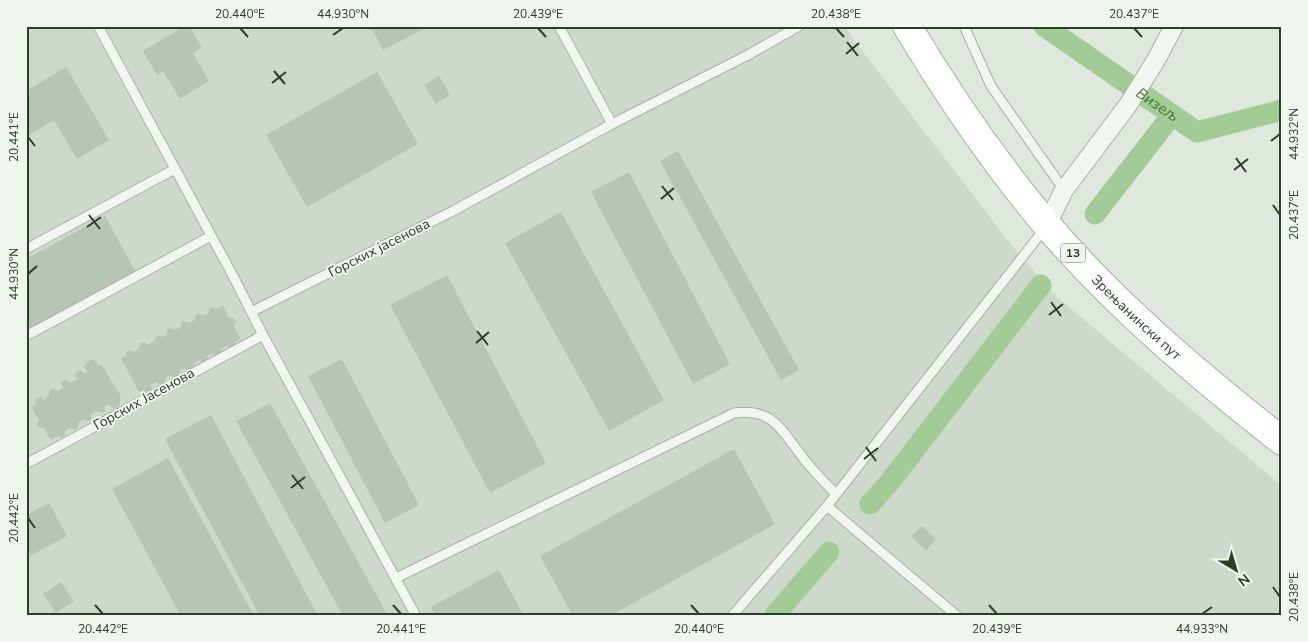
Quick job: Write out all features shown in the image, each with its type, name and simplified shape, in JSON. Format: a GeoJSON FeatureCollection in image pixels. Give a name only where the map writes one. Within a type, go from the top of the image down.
{"type":"FeatureCollection","features":[{"type":"Feature","properties":{"kind":"main road","name":"Зрењанински пут"},"geometry":{"type":"LineString","coordinates":[[907,26],[967,120],[1047,225],[1122,304],[1219,392],[1282,442]]}},
{"type":"Feature","properties":{"kind":"street"},"geometry":{"type":"LineString","coordinates":[[1047,225],[1064,190],[1128,105],[1156,60],[1174,26]]}},
{"type":"Feature","properties":{"kind":"lane"},"geometry":{"type":"LineString","coordinates":[[98,26],[416,616]]}},
{"type":"Feature","properties":{"kind":"lane"},"geometry":{"type":"LineString","coordinates":[[559,26],[612,124]]}},
{"type":"Feature","properties":{"kind":"lane","name":"Горских јасенова"},"geometry":{"type":"LineString","coordinates":[[251,312],[453,210],[612,124],[748,55],[799,26]]}},
{"type":"Feature","properties":{"kind":"lane"},"geometry":{"type":"LineString","coordinates":[[964,26],[991,86],[1064,190]]}},
{"type":"Feature","properties":{"kind":"lane"},"geometry":{"type":"LineString","coordinates":[[26,249],[175,169]]}},
{"type":"Feature","properties":{"kind":"lane"},"geometry":{"type":"LineString","coordinates":[[732,616],[827,506],[1047,225]]}},
{"type":"Feature","properties":{"kind":"lane"},"geometry":{"type":"LineString","coordinates":[[26,336],[210,236]]}},
{"type":"Feature","properties":{"kind":"lane","name":"Горских Јасенова"},"geometry":{"type":"LineString","coordinates":[[26,464],[263,335]]}},
{"type":"Feature","properties":{"kind":"lane"},"geometry":{"type":"LineString","coordinates":[[396,578],[734,413],[752,412],[761,414],[777,423],[804,460],[836,494]]}},
{"type":"Feature","properties":{"kind":"lane"},"geometry":{"type":"LineString","coordinates":[[827,506],[957,616]]}},
{"type":"Feature","properties":{"kind":"shaded area"},"geometry":{"type":"Polygon","coordinates":[[[26,26],[846,26],[853,39],[1013,247],[1057,297],[1282,486],[1282,616],[26,616],[26,26]]]}},
{"type":"Feature","properties":{"kind":"building"},"geometry":{"type":"Polygon","coordinates":[[[185,26],[189,26],[202,48],[193,53],[209,81],[180,99],[163,71],[157,75],[143,51],[185,26]]]}},
{"type":"Feature","properties":{"kind":"building"},"geometry":{"type":"Polygon","coordinates":[[[370,26],[420,26],[422,30],[383,50],[370,26]]]}},
{"type":"Feature","properties":{"kind":"building"},"geometry":{"type":"Polygon","coordinates":[[[66,67],[109,140],[77,159],[54,120],[26,137],[26,91],[66,67]]]}},
{"type":"Feature","properties":{"kind":"building"},"geometry":{"type":"Polygon","coordinates":[[[377,72],[418,144],[307,207],[266,135],[377,72]]]}},
{"type":"Feature","properties":{"kind":"building"},"geometry":{"type":"Polygon","coordinates":[[[439,76],[450,95],[436,104],[424,85],[439,76]]]}},
{"type":"Feature","properties":{"kind":"building"},"geometry":{"type":"Polygon","coordinates":[[[678,151],[799,370],[781,380],[660,161],[678,151]]]}},
{"type":"Feature","properties":{"kind":"building"},"geometry":{"type":"Polygon","coordinates":[[[629,172],[730,364],[693,384],[591,192],[629,172]]]}},
{"type":"Feature","properties":{"kind":"building"},"geometry":{"type":"Polygon","coordinates":[[[561,212],[664,400],[609,431],[505,243],[561,212]]]}},
{"type":"Feature","properties":{"kind":"building"},"geometry":{"type":"Polygon","coordinates":[[[105,216],[136,272],[26,332],[26,259],[105,216]]]}},
{"type":"Feature","properties":{"kind":"building"},"geometry":{"type":"Polygon","coordinates":[[[447,275],[546,463],[490,493],[390,305],[447,275]]]}},
{"type":"Feature","properties":{"kind":"building"},"geometry":{"type":"Polygon","coordinates":[[[223,305],[229,318],[233,318],[236,321],[234,326],[241,339],[235,342],[236,346],[233,348],[227,346],[221,349],[219,356],[215,356],[213,353],[207,356],[208,361],[205,364],[199,360],[193,364],[194,369],[187,371],[185,368],[179,371],[180,376],[177,378],[173,378],[171,375],[165,378],[166,383],[163,385],[159,385],[157,382],[151,385],[152,391],[149,393],[145,393],[143,390],[139,392],[121,358],[126,356],[129,350],[134,352],[143,342],[148,345],[154,341],[157,335],[162,337],[167,335],[167,330],[170,328],[175,330],[181,327],[183,321],[189,323],[195,320],[195,316],[198,313],[203,316],[209,313],[209,309],[212,307],[217,309],[223,305]]]}},
{"type":"Feature","properties":{"kind":"building"},"geometry":{"type":"Polygon","coordinates":[[[342,359],[419,505],[385,523],[308,376],[342,359]]]}},
{"type":"Feature","properties":{"kind":"building"},"geometry":{"type":"Polygon","coordinates":[[[89,360],[97,362],[98,366],[101,364],[121,396],[120,403],[118,407],[113,408],[108,404],[102,413],[97,411],[91,414],[92,419],[89,421],[84,419],[78,423],[78,427],[75,430],[70,428],[65,431],[65,435],[62,438],[57,436],[51,440],[44,428],[40,428],[37,425],[39,420],[31,407],[36,404],[35,400],[38,398],[41,397],[44,400],[52,389],[58,391],[63,388],[61,383],[64,380],[68,380],[70,383],[77,379],[75,374],[78,371],[82,371],[84,374],[88,372],[84,367],[89,360]]]}},
{"type":"Feature","properties":{"kind":"building"},"geometry":{"type":"Polygon","coordinates":[[[270,403],[388,616],[343,616],[236,421],[270,403]]]}},
{"type":"Feature","properties":{"kind":"building"},"geometry":{"type":"Polygon","coordinates":[[[211,415],[318,616],[260,616],[165,439],[211,415]]]}},
{"type":"Feature","properties":{"kind":"building"},"geometry":{"type":"Polygon","coordinates":[[[734,449],[775,524],[610,616],[573,616],[540,556],[734,449]]]}},
{"type":"Feature","properties":{"kind":"building"},"geometry":{"type":"Polygon","coordinates":[[[168,458],[254,616],[181,616],[112,489],[168,458]]]}},
{"type":"Feature","properties":{"kind":"building"},"geometry":{"type":"Polygon","coordinates":[[[49,503],[67,536],[26,558],[26,515],[49,503]]]}},
{"type":"Feature","properties":{"kind":"building"},"geometry":{"type":"Polygon","coordinates":[[[922,526],[936,539],[926,551],[911,536],[922,526]]]}},
{"type":"Feature","properties":{"kind":"building"},"geometry":{"type":"Polygon","coordinates":[[[499,570],[524,616],[436,616],[431,607],[499,570]]]}},
{"type":"Feature","properties":{"kind":"building"},"geometry":{"type":"Polygon","coordinates":[[[61,582],[74,601],[56,613],[43,594],[61,582]]]}},
{"type":"Feature","properties":{"kind":"waterway","name":"Визељ"},"geometry":{"type":"LineString","coordinates":[[1044,26],[1197,132],[1282,110]]}},
{"type":"Feature","properties":{"kind":"waterway"},"geometry":{"type":"LineString","coordinates":[[1095,214],[1172,115]]}},
{"type":"Feature","properties":{"kind":"waterway"},"geometry":{"type":"LineString","coordinates":[[870,504],[889,483],[1041,285]]}},
{"type":"Feature","properties":{"kind":"waterway"},"geometry":{"type":"LineString","coordinates":[[774,616],[829,552]]}}]}
